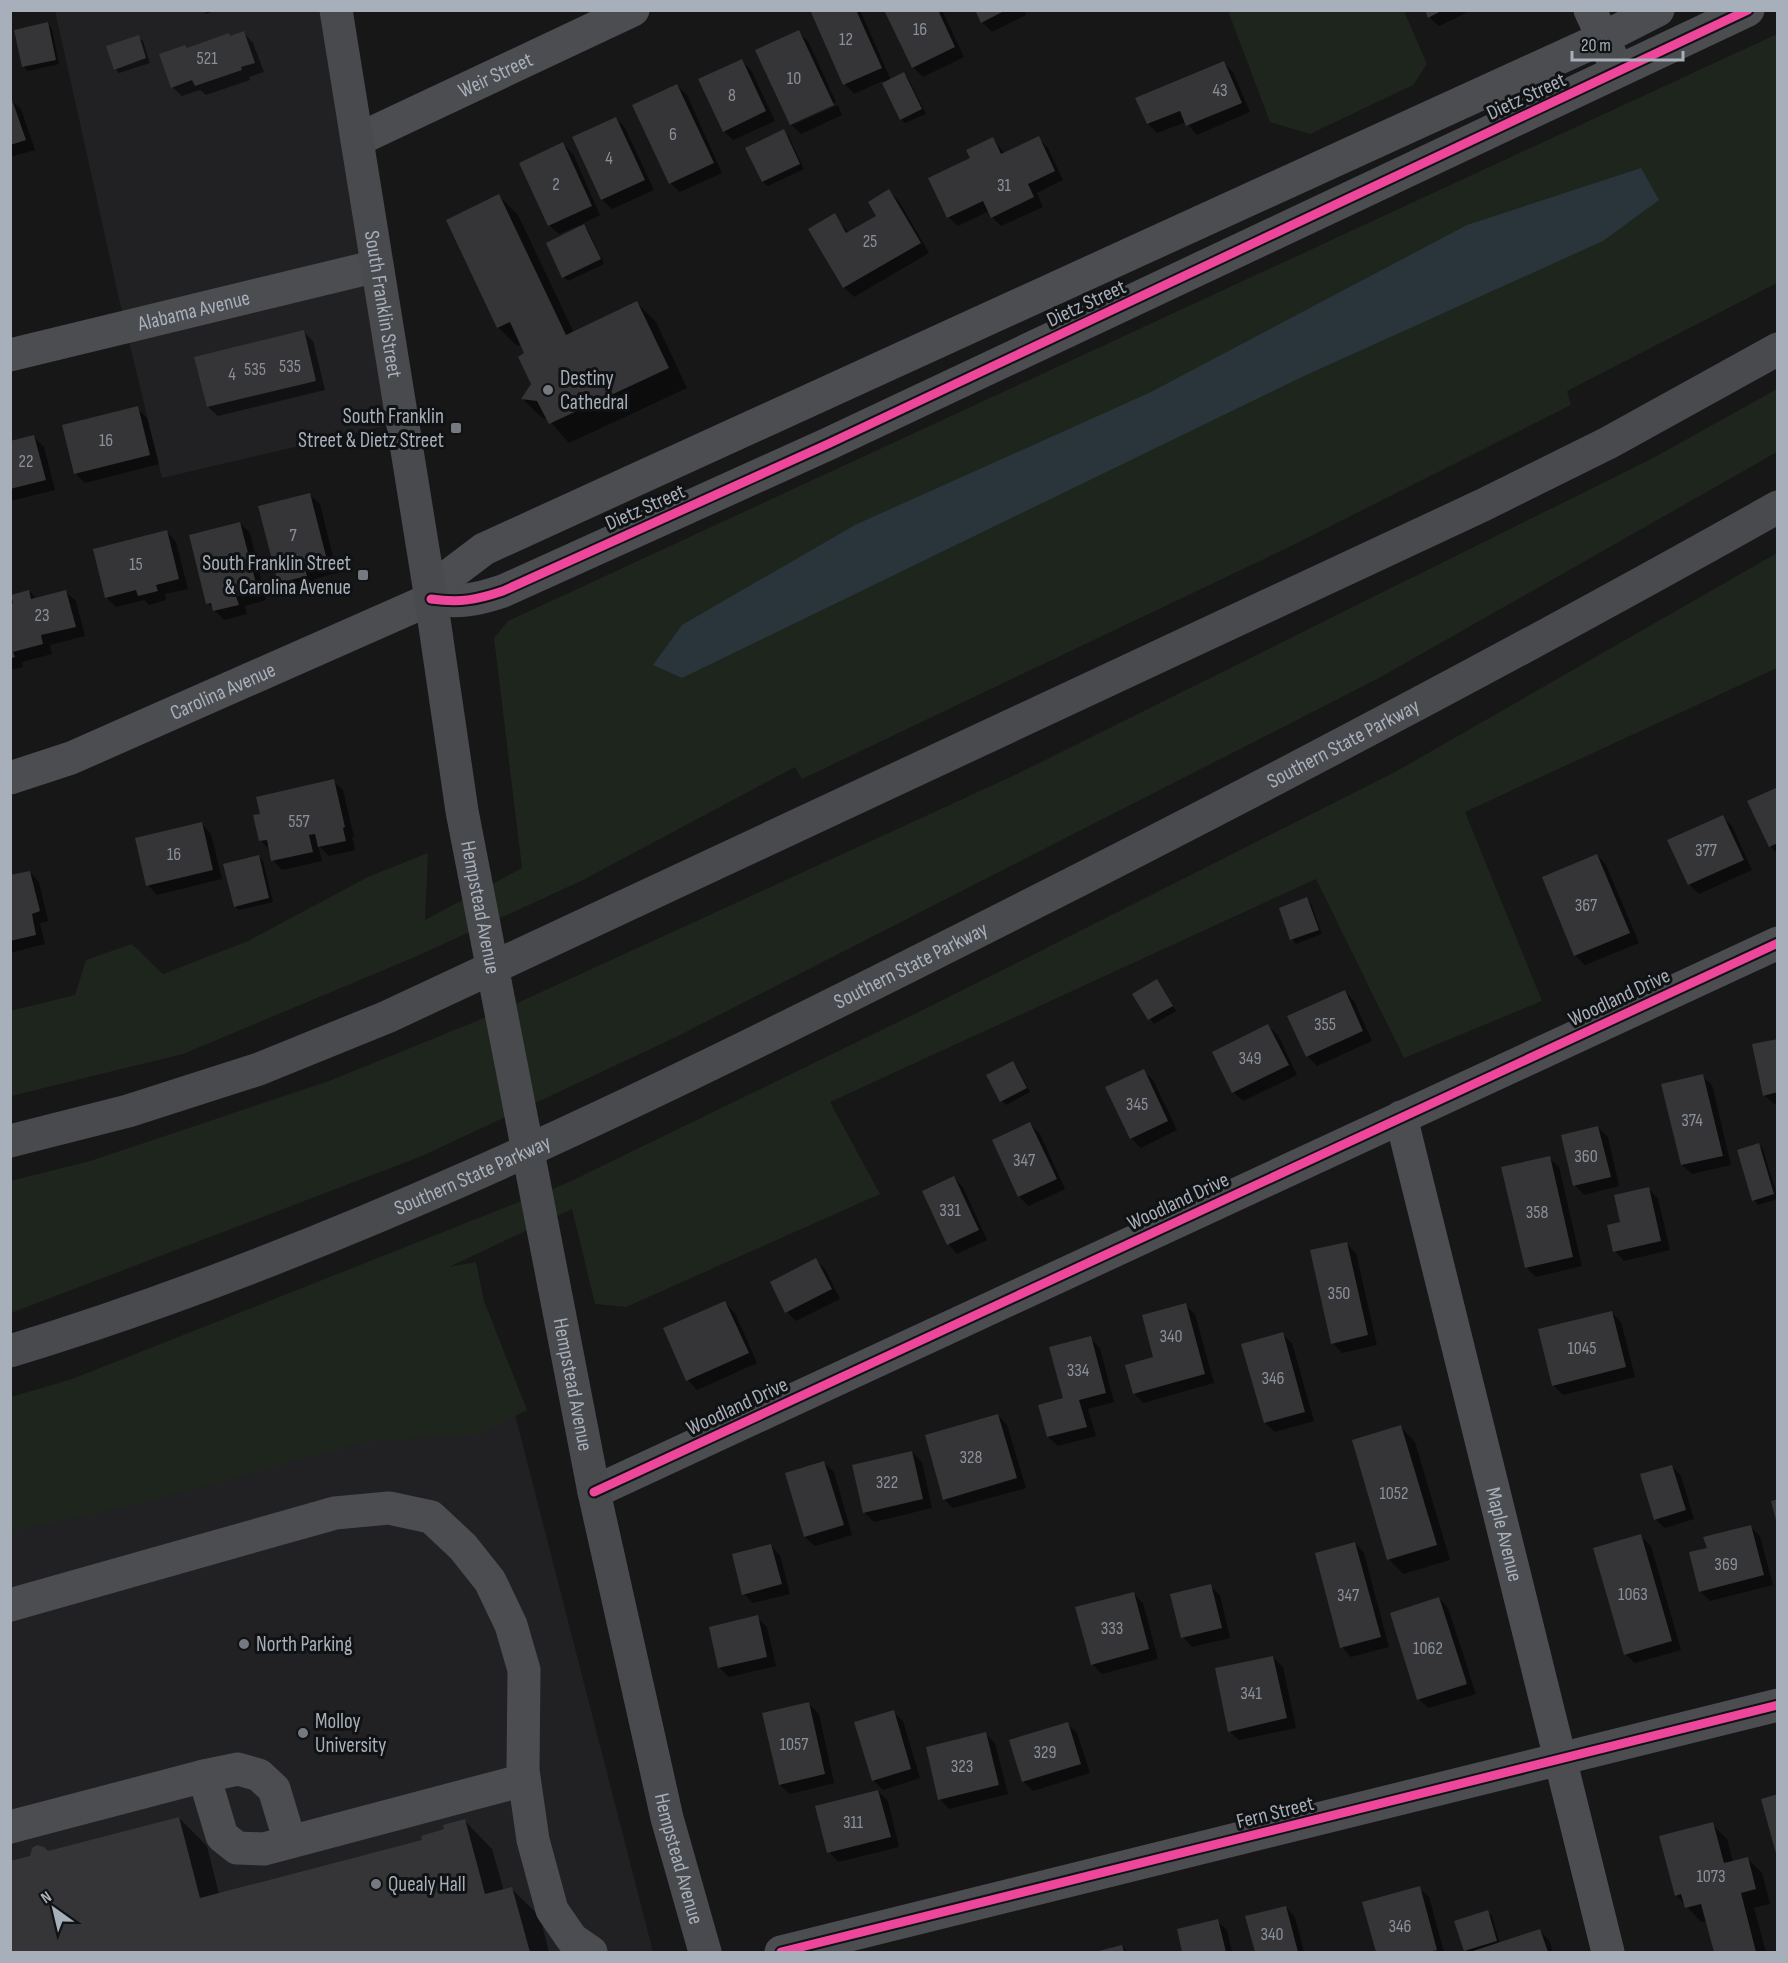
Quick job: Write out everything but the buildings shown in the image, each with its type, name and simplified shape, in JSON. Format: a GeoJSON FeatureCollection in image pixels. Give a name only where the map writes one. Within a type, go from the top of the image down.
{"type":"FeatureCollection","features":[{"type":"Feature","properties":{"kind":"highway"},"geometry":{"type":"LineString","coordinates":[[10,1142],[118,1114],[248,1073],[387,1017],[1544,476],[1778,350]]}},
{"type":"Feature","properties":{"kind":"highway","name":"Southern State Parkway"},"geometry":{"type":"LineString","coordinates":[[10,1352],[158,1303],[352,1228],[710,1064],[1065,888],[1325,754],[1778,507]]}},
{"type":"Feature","properties":{"kind":"main road","name":"South Franklin Street"},"geometry":{"type":"LineString","coordinates":[[336,10],[432,598],[462,811]]}},
{"type":"Feature","properties":{"kind":"main road","name":"Hempstead Avenue"},"geometry":{"type":"LineString","coordinates":[[462,811],[594,1492],[667,1818],[705,1953]]}},
{"type":"Feature","properties":{"kind":"street","name":"Weir Street"},"geometry":{"type":"LineString","coordinates":[[357,140],[633,10]]}},
{"type":"Feature","properties":{"kind":"street","name":"Dietz Street"},"geometry":{"type":"LineString","coordinates":[[1653,12],[1597,24],[810,400],[484,549],[447,577],[432,598],[452,602],[477,600],[503,591],[828,444],[1748,10]]}},
{"type":"Feature","properties":{"kind":"street"},"geometry":{"type":"LineString","coordinates":[[1653,12],[1667,49]]}},
{"type":"Feature","properties":{"kind":"street"},"geometry":{"type":"LineString","coordinates":[[1597,24],[1619,72]]}},
{"type":"Feature","properties":{"kind":"street","name":"Alabama Avenue"},"geometry":{"type":"LineString","coordinates":[[10,355],[377,266]]}},
{"type":"Feature","properties":{"kind":"street"},"geometry":{"type":"LineString","coordinates":[[810,400],[828,444]]}},
{"type":"Feature","properties":{"kind":"street","name":"Carolina Avenue"},"geometry":{"type":"LineString","coordinates":[[10,778],[70,758],[432,598]]}},
{"type":"Feature","properties":{"kind":"street","name":"Woodland Drive"},"geometry":{"type":"LineString","coordinates":[[594,1492],[1778,943]]}},
{"type":"Feature","properties":{"kind":"street","name":"Maple Avenue"},"geometry":{"type":"LineString","coordinates":[[1401,1118],[1608,1953]]}},
{"type":"Feature","properties":{"kind":"street"},"geometry":{"type":"LineString","coordinates":[[10,1605],[335,1513],[390,1508],[431,1517],[463,1547],[490,1581],[511,1625],[525,1670],[524,1780],[533,1840],[552,1910],[572,1939],[591,1953]]}},
{"type":"Feature","properties":{"kind":"street","name":"Fern Street"},"geometry":{"type":"LineString","coordinates":[[781,1953],[1778,1705]]}},
{"type":"Feature","properties":{"kind":"street"},"geometry":{"type":"LineString","coordinates":[[10,1827],[238,1769],[260,1774],[274,1789],[290,1842]]}},
{"type":"Feature","properties":{"kind":"street"},"geometry":{"type":"LineString","coordinates":[[204,1776],[222,1836],[237,1848],[264,1849],[524,1780]]}},
{"type":"Feature","properties":{"kind":"shaded area"},"geometry":{"type":"Polygon","coordinates":[[[55,11],[334,11],[397,423],[162,478],[124,321],[55,11]]]}},
{"type":"Feature","properties":{"kind":"shaded area"},"geometry":{"type":"Polygon","coordinates":[[[1228,11],[1404,11],[1427,64],[1413,85],[1310,134],[1270,122],[1228,11]]]}},
{"type":"Feature","properties":{"kind":"shaded area"},"geometry":{"type":"Polygon","coordinates":[[[1777,34],[1777,283],[1567,391],[1571,405],[1287,548],[802,779],[795,767],[581,881],[415,957],[183,1054],[11,1096],[10,1011],[75,995],[86,960],[132,944],[163,974],[248,941],[368,877],[428,853],[425,920],[522,868],[494,638],[508,621],[1777,34]]]}},
{"type":"Feature","properties":{"kind":"shaded area"},"geometry":{"type":"Polygon","coordinates":[[[1641,168],[1659,200],[1603,241],[1304,376],[682,678],[653,665],[682,625],[855,525],[1151,392],[1467,225],[1641,168]]]}},
{"type":"Feature","properties":{"kind":"shaded area"},"geometry":{"type":"Polygon","coordinates":[[[1777,389],[1777,452],[1379,678],[676,1037],[422,1156],[11,1313],[10,1181],[90,1161],[329,1081],[489,1016],[1015,775],[1655,457],[1777,389]]]}},
{"type":"Feature","properties":{"kind":"shaded area"},"geometry":{"type":"Polygon","coordinates":[[[1777,553],[1777,668],[1465,812],[1542,1001],[1404,1058],[1316,879],[830,1102],[880,1194],[626,1307],[595,1304],[572,1209],[449,1267],[476,1262],[484,1301],[527,1410],[479,1434],[366,1442],[147,1502],[11,1532],[11,1397],[72,1379],[567,1183],[935,1004],[1395,772],[1777,553]]]}},
{"type":"Feature","properties":{"kind":"shaded area","name":"Molloy University"},"geometry":{"type":"Polygon","coordinates":[[[510,1395],[653,1952],[11,1952],[10,1513],[510,1395]]]}},
{"type":"Feature","properties":{"kind":"cycle path"},"geometry":{"type":"LineString","coordinates":[[431,599],[468,600],[503,591],[828,444],[1748,10]]}},
{"type":"Feature","properties":{"kind":"cycle path"},"geometry":{"type":"LineString","coordinates":[[594,1492],[1778,943]]}},
{"type":"Feature","properties":{"kind":"cycle path"},"geometry":{"type":"LineString","coordinates":[[781,1952],[1778,1705]]}},
{"type":"Feature","properties":{"kind":"place","name":"Destiny Cathedral"},"geometry":{"type":"Point","coordinates":[548,390]}},
{"type":"Feature","properties":{"kind":"place","name":"South Franklin Street & Dietz Street"},"geometry":{"type":"Point","coordinates":[456,428]}},
{"type":"Feature","properties":{"kind":"place","name":"South Franklin Street & Carolina Avenue"},"geometry":{"type":"Point","coordinates":[363,575]}},
{"type":"Feature","properties":{"kind":"place","name":"North Parking"},"geometry":{"type":"Point","coordinates":[244,1644]}},
{"type":"Feature","properties":{"kind":"place","name":"Molloy University"},"geometry":{"type":"Point","coordinates":[303,1733]}},
{"type":"Feature","properties":{"kind":"place","name":"Quealy Hall"},"geometry":{"type":"Point","coordinates":[376,1884]}}]}
